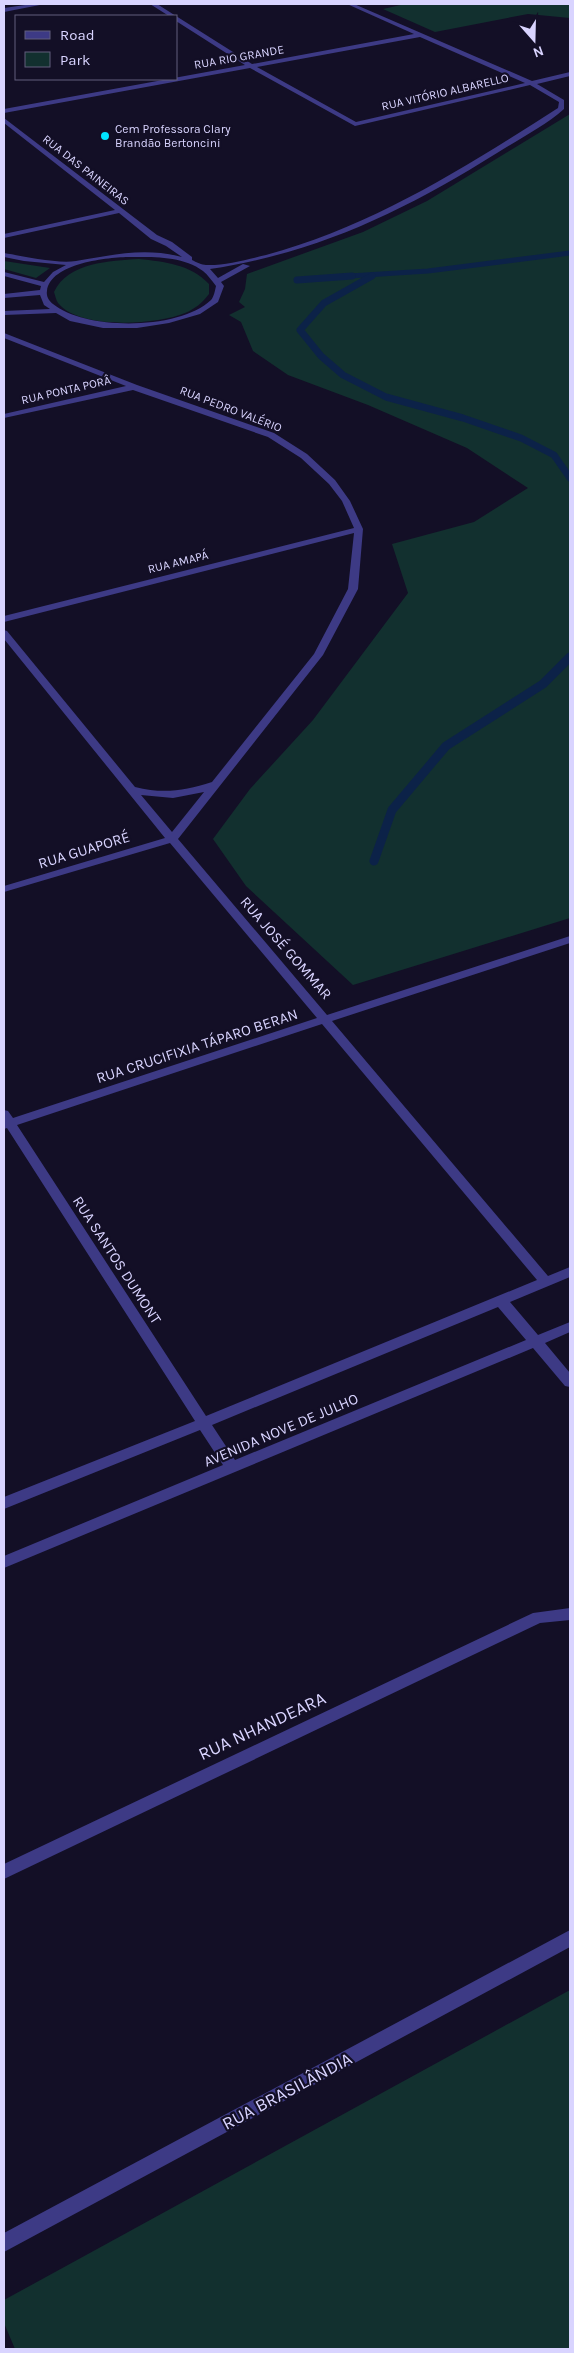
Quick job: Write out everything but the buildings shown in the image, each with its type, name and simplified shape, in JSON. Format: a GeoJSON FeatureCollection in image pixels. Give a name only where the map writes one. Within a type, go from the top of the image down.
{"type":"FeatureCollection","features":[{"type":"Feature","properties":{"kind":"street"},"geometry":{"type":"LineString","coordinates":[[4,10],[42,4]]}},
{"type":"Feature","properties":{"kind":"street"},"geometry":{"type":"LineString","coordinates":[[153,4],[171,15]]}},
{"type":"Feature","properties":{"kind":"street"},"geometry":{"type":"LineString","coordinates":[[203,268],[257,260],[323,240],[363,224],[476,163],[561,109],[562,101],[531,83],[350,4]]}},
{"type":"Feature","properties":{"kind":"street"},"geometry":{"type":"LineString","coordinates":[[178,19],[251,66]]}},
{"type":"Feature","properties":{"kind":"street","name":"RUA RIO GRANDE"},"geometry":{"type":"LineString","coordinates":[[178,79],[420,35]]}},
{"type":"Feature","properties":{"kind":"street","name":"RUA VITÓRIO ALBARELLO"},"geometry":{"type":"LineString","coordinates":[[251,66],[355,124],[570,74]]}},
{"type":"Feature","properties":{"kind":"street","name":"RUA RIO GRANDE"},"geometry":{"type":"LineString","coordinates":[[4,111],[174,80]]}},
{"type":"Feature","properties":{"kind":"street","name":"RUA DAS PAINEIRAS"},"geometry":{"type":"LineString","coordinates":[[4,120],[154,237],[169,244],[194,264]]}},
{"type":"Feature","properties":{"kind":"street"},"geometry":{"type":"LineString","coordinates":[[4,236],[120,211]]}},
{"type":"Feature","properties":{"kind":"street"},"geometry":{"type":"LineString","coordinates":[[142,254],[156,243],[154,237]]}},
{"type":"Feature","properties":{"kind":"street"},"geometry":{"type":"LineString","coordinates":[[4,296],[43,288],[62,269],[76,264],[96,258],[142,254],[179,259],[203,268],[218,281],[220,292],[213,303],[198,313],[177,321],[123,327],[73,319],[55,311],[45,302],[43,288]]}},
{"type":"Feature","properties":{"kind":"street"},"geometry":{"type":"LineString","coordinates":[[4,255],[76,264]]}},
{"type":"Feature","properties":{"kind":"street"},"geometry":{"type":"LineString","coordinates":[[218,281],[257,260]]}},
{"type":"Feature","properties":{"kind":"street"},"geometry":{"type":"LineString","coordinates":[[4,274],[43,288]]}},
{"type":"Feature","properties":{"kind":"street"},"geometry":{"type":"LineString","coordinates":[[4,313],[55,311]]}},
{"type":"Feature","properties":{"kind":"street","name":"RUA PEDRO VALÉRIO"},"geometry":{"type":"LineString","coordinates":[[4,335],[134,387],[271,435],[304,456],[332,482],[346,501],[359,529]]}},
{"type":"Feature","properties":{"kind":"street","name":"RUA PONTA PORÂ"},"geometry":{"type":"LineString","coordinates":[[4,416],[134,387]]}},
{"type":"Feature","properties":{"kind":"street"},"geometry":{"type":"LineString","coordinates":[[172,839],[318,656],[353,589],[359,529]]}},
{"type":"Feature","properties":{"kind":"street","name":"RUA AMAPÁ"},"geometry":{"type":"LineString","coordinates":[[4,619],[359,529]]}},
{"type":"Feature","properties":{"kind":"street","name":"RUA JOSÉ GOMMAR"},"geometry":{"type":"LineString","coordinates":[[4,633],[172,839],[326,1019],[546,1282]]}},
{"type":"Feature","properties":{"kind":"street"},"geometry":{"type":"LineString","coordinates":[[132,789],[153,794],[176,795],[191,793],[216,784]]}},
{"type":"Feature","properties":{"kind":"street","name":"RUA GUAPORÉ"},"geometry":{"type":"LineString","coordinates":[[4,889],[172,839]]}},
{"type":"Feature","properties":{"kind":"street","name":"RUA CRUCIFIXIA TÁPARO BERAN"},"geometry":{"type":"LineString","coordinates":[[6,1121],[570,939]]}},
{"type":"Feature","properties":{"kind":"street","name":"RUA SANTOS DUMONT"},"geometry":{"type":"LineString","coordinates":[[6,1121],[232,1468]]}},
{"type":"Feature","properties":{"kind":"street"},"geometry":{"type":"LineString","coordinates":[[4,1503],[204,1423],[570,1272]]}},
{"type":"Feature","properties":{"kind":"street"},"geometry":{"type":"LineString","coordinates":[[501,1301],[570,1382]]}},
{"type":"Feature","properties":{"kind":"street","name":"AVENIDA NOVE DE JULHO"},"geometry":{"type":"LineString","coordinates":[[4,1562],[570,1327]]}},
{"type":"Feature","properties":{"kind":"street","name":"RUA NHANDEARA"},"geometry":{"type":"LineString","coordinates":[[4,1872],[538,1617],[570,1614]]}},
{"type":"Feature","properties":{"kind":"street","name":"RUA BRASILÂNDIA"},"geometry":{"type":"LineString","coordinates":[[4,2243],[570,1938]]}},
{"type":"Feature","properties":{"kind":"green space"},"geometry":{"type":"Polygon","coordinates":[[[405,4],[570,4],[570,18],[528,14],[435,32],[383,9],[405,4]]]}},
{"type":"Feature","properties":{"kind":"green space"},"geometry":{"type":"Polygon","coordinates":[[[570,114],[570,918],[353,985],[246,886],[213,839],[250,789],[313,720],[408,593],[392,544],[474,522],[528,488],[467,448],[368,405],[288,375],[253,351],[241,322],[229,315],[245,307],[239,302],[245,289],[247,274],[363,232],[427,201],[570,114]]]}},
{"type":"Feature","properties":{"kind":"green space"},"geometry":{"type":"Polygon","coordinates":[[[139,259],[177,265],[194,272],[209,284],[209,294],[192,310],[185,313],[156,320],[119,323],[83,318],[69,312],[57,302],[54,292],[60,282],[69,274],[103,262],[139,259]]]}},
{"type":"Feature","properties":{"kind":"green space"},"geometry":{"type":"Polygon","coordinates":[[[4,261],[50,268],[36,278],[4,269],[4,261]]]}},
{"type":"Feature","properties":{"kind":"green space"},"geometry":{"type":"Polygon","coordinates":[[[570,1990],[570,2349],[15,2349],[4,2323],[4,2300],[570,1990]]]}},
{"type":"Feature","properties":{"kind":"waterway"},"geometry":{"type":"LineString","coordinates":[[334,277],[428,271],[570,253]]}},
{"type":"Feature","properties":{"kind":"waterway"},"geometry":{"type":"LineString","coordinates":[[369,277],[374,275]]}},
{"type":"Feature","properties":{"kind":"waterway"},"geometry":{"type":"LineString","coordinates":[[297,280],[352,276]]}},
{"type":"Feature","properties":{"kind":"waterway"},"geometry":{"type":"LineString","coordinates":[[372,276],[324,303],[300,330],[321,356],[343,375],[386,397],[463,418],[521,438],[554,455],[570,478]]}},
{"type":"Feature","properties":{"kind":"waterway"},"geometry":{"type":"LineString","coordinates":[[374,861],[392,810],[446,746],[543,684],[570,657]]}},
{"type":"Feature","properties":{"kind":"place","name":"Cem Professora Clary Brandão Bertoncini"},"geometry":{"type":"Point","coordinates":[105,136]}}]}
